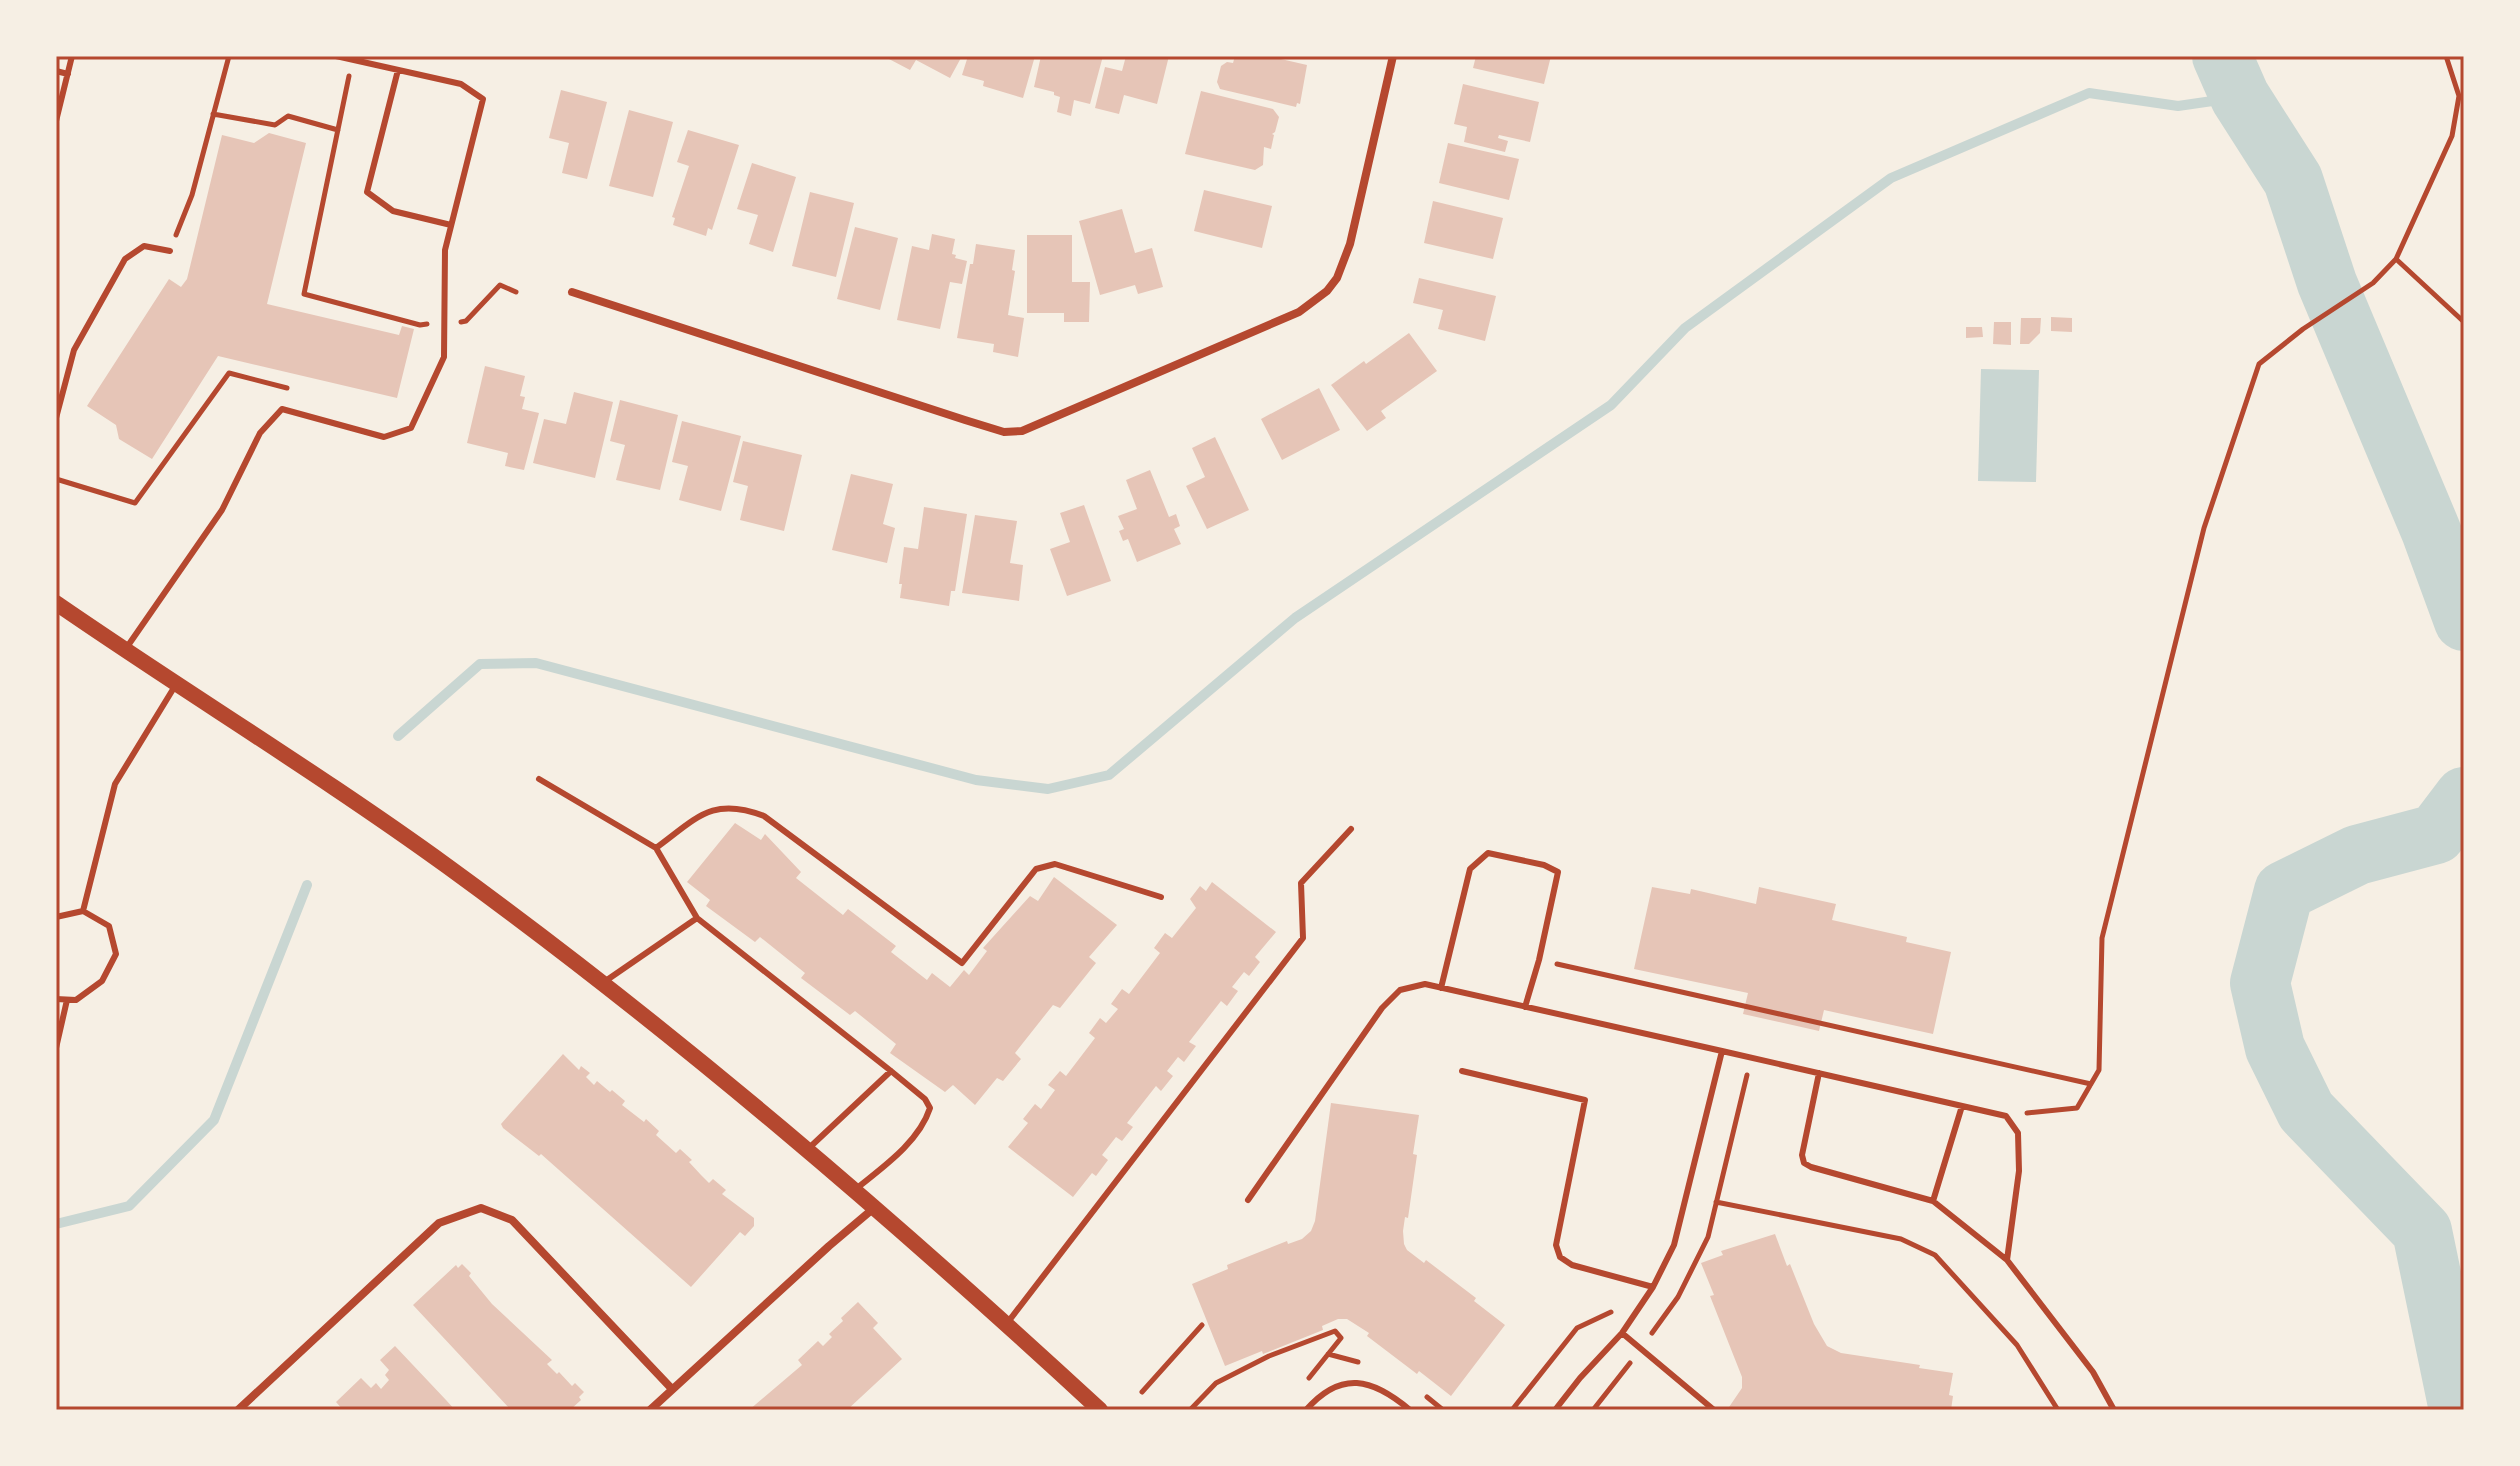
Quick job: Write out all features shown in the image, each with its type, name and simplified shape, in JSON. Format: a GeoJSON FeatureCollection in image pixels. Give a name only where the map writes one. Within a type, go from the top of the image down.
{"type":"FeatureCollection","features":[{"type":"Feature","properties":{"kind":"main road"},"geometry":{"type":"LineString","coordinates":[[56,603],[446,865],[602,984],[807,1150],[1100,1410]]}},
{"type":"Feature","properties":{"kind":"street"},"geometry":{"type":"LineString","coordinates":[[572,292],[965,420],[1004,432],[1022,431],[1299,312],[1327,291],[1337,278],[1350,244],[1393,56]]}},
{"type":"Feature","properties":{"kind":"street"},"geometry":{"type":"LineString","coordinates":[[238,1410],[439,1223],[481,1208],[512,1220],[672,1389]]}},
{"type":"Feature","properties":{"kind":"street"},"geometry":{"type":"LineString","coordinates":[[650,1410],[874,1208]]}},
{"type":"Feature","properties":{"kind":"lane"},"geometry":{"type":"LineString","coordinates":[[56,121],[72,56]]}},
{"type":"Feature","properties":{"kind":"lane"},"geometry":{"type":"LineString","coordinates":[[125,650],[222,510],[260,433],[282,409],[384,437],[411,428],[444,357],[445,250],[483,99],[461,84],[336,56]]}},
{"type":"Feature","properties":{"kind":"lane"},"geometry":{"type":"LineString","coordinates":[[398,70],[367,192],[393,211],[451,225]]}},
{"type":"Feature","properties":{"kind":"lane"},"geometry":{"type":"LineString","coordinates":[[56,71],[68,74]]}},
{"type":"Feature","properties":{"kind":"lane"},"geometry":{"type":"LineString","coordinates":[[56,418],[74,350],[125,259],[144,246],[170,251]]}},
{"type":"Feature","properties":{"kind":"lane"},"geometry":{"type":"LineString","coordinates":[[83,911],[115,784],[177,682]]}},
{"type":"Feature","properties":{"kind":"lane"},"geometry":{"type":"LineString","coordinates":[[539,779],[656,848],[697,918],[925,1099],[930,1108],[927,1118],[897,1154],[854,1191]]}},
{"type":"Feature","properties":{"kind":"lane"},"geometry":{"type":"LineString","coordinates":[[656,848],[713,809],[728,806],[744,808],[764,816],[962,963],[1036,869],[1045,865],[1055,864],[1161,897]]}},
{"type":"Feature","properties":{"kind":"lane"},"geometry":{"type":"LineString","coordinates":[[1006,1325],[1303,938],[1301,883],[1351,829]]}},
{"type":"Feature","properties":{"kind":"lane"},"geometry":{"type":"LineString","coordinates":[[1441,988],[1470,869],[1488,853],[1544,865],[1558,872],[1539,960],[1525,1007]]}},
{"type":"Feature","properties":{"kind":"lane"},"geometry":{"type":"LineString","coordinates":[[56,917],[83,911],[109,926],[116,954],[102,981],[76,1000],[56,999]]}},
{"type":"Feature","properties":{"kind":"lane"},"geometry":{"type":"LineString","coordinates":[[602,984],[697,918]]}},
{"type":"Feature","properties":{"kind":"lane"},"geometry":{"type":"LineString","coordinates":[[1248,1200],[1382,1008],[1400,990],[1425,984],[2006,1116],[2018,1133],[2019,1171],[2007,1260]]}},
{"type":"Feature","properties":{"kind":"lane"},"geometry":{"type":"LineString","coordinates":[[56,1048],[67,1000]]}},
{"type":"Feature","properties":{"kind":"lane"},"geometry":{"type":"LineString","coordinates":[[1555,1410],[1622,1333],[1653,1287],[1674,1245],[1722,1051]]}},
{"type":"Feature","properties":{"kind":"lane"},"geometry":{"type":"LineString","coordinates":[[807,1150],[891,1071]]}},
{"type":"Feature","properties":{"kind":"lane"},"geometry":{"type":"LineString","coordinates":[[1462,1071],[1585,1100],[1556,1245],[1560,1257],[1572,1265],[1653,1287]]}},
{"type":"Feature","properties":{"kind":"lane"},"geometry":{"type":"LineString","coordinates":[[1819,1073],[1802,1155],[1804,1163],[1933,1201],[2007,1260],[2093,1372],[2114,1410]]}},
{"type":"Feature","properties":{"kind":"lane"},"geometry":{"type":"LineString","coordinates":[[1933,1201],[1962,1106]]}},
{"type":"Feature","properties":{"kind":"lane"},"geometry":{"type":"LineString","coordinates":[[1622,1333],[1714,1410]]}},
{"type":"Feature","properties":{"kind":"lane"},"geometry":{"type":"LineString","coordinates":[[1306,1410],[1319,1395],[1340,1383],[1369,1385],[1410,1410]]}},
{"type":"Feature","properties":{"kind":"path"},"geometry":{"type":"LineString","coordinates":[[170,251],[192,195],[229,56]]}},
{"type":"Feature","properties":{"kind":"path"},"geometry":{"type":"LineString","coordinates":[[2006,1116],[2077,1108],[2099,1070],[2102,938],[2204,528],[2259,364],[2303,329],[2373,283],[2396,259],[2452,136],[2461,98],[2446,56]]}},
{"type":"Feature","properties":{"kind":"path"},"geometry":{"type":"LineString","coordinates":[[352,60],[304,294],[420,325],[466,321],[500,285],[516,292]]}},
{"type":"Feature","properties":{"kind":"path"},"geometry":{"type":"LineString","coordinates":[[213,114],[275,125],[288,116],[338,130]]}},
{"type":"Feature","properties":{"kind":"path"},"geometry":{"type":"LineString","coordinates":[[2396,259],[2464,322]]}},
{"type":"Feature","properties":{"kind":"path"},"geometry":{"type":"LineString","coordinates":[[1539,960],[2091,1084]]}},
{"type":"Feature","properties":{"kind":"path"},"geometry":{"type":"LineString","coordinates":[[1716,1202],[1901,1239],[1935,1255],[2017,1345],[2058,1410]]}},
{"type":"Feature","properties":{"kind":"path"},"geometry":{"type":"LineString","coordinates":[[1512,1410],[1577,1328],[1612,1311],[1631,1281]]}},
{"type":"Feature","properties":{"kind":"path"},"geometry":{"type":"LineString","coordinates":[[1142,1392],[1202,1325]]}},
{"type":"Feature","properties":{"kind":"path"},"geometry":{"type":"LineString","coordinates":[[1190,1410],[1216,1383],[1269,1356],[1335,1331],[1341,1338],[1301,1388]]}},
{"type":"Feature","properties":{"kind":"shaded area"},"geometry":{"type":"Polygon","coordinates":[[[1981,369],[2039,370],[2036,482],[1978,481],[1981,369]]]}},
{"type":"Feature","properties":{"kind":"building"},"geometry":{"type":"Polygon","coordinates":[[[890,56],[962,56],[950,78],[916,60],[910,70],[889,59],[890,56]]]}},
{"type":"Feature","properties":{"kind":"building"},"geometry":{"type":"Polygon","coordinates":[[[968,56],[1035,56],[1023,98],[983,86],[984,81],[962,75],[968,56]]]}},
{"type":"Feature","properties":{"kind":"building"},"geometry":{"type":"Polygon","coordinates":[[[1041,56],[1103,56],[1090,104],[1074,100],[1071,116],[1057,112],[1060,97],[1054,92],[1034,87],[1041,56]]]}},
{"type":"Feature","properties":{"kind":"building"},"geometry":{"type":"Polygon","coordinates":[[[1126,56],[1169,56],[1157,104],[1124,95],[1119,114],[1095,108],[1105,67],[1122,71],[1126,56]]]}},
{"type":"Feature","properties":{"kind":"building"},"geometry":{"type":"Polygon","coordinates":[[[1235,56],[1268,56],[1307,65],[1300,104],[1297,103],[1296,107],[1220,89],[1217,82],[1221,66],[1227,62],[1233,63],[1235,56]]]}},
{"type":"Feature","properties":{"kind":"building"},"geometry":{"type":"Polygon","coordinates":[[[1476,56],[1551,56],[1544,84],[1473,68],[1476,56]]]}},
{"type":"Feature","properties":{"kind":"building"},"geometry":{"type":"Polygon","coordinates":[[[1463,84],[1539,102],[1530,142],[1499,135],[1498,138],[1508,141],[1505,152],[1464,142],[1467,127],[1454,124],[1463,84]]]}},
{"type":"Feature","properties":{"kind":"building"},"geometry":{"type":"Polygon","coordinates":[[[561,90],[607,102],[587,179],[562,173],[569,143],[549,138],[561,90]]]}},
{"type":"Feature","properties":{"kind":"building"},"geometry":{"type":"Polygon","coordinates":[[[1201,91],[1273,109],[1279,117],[1272,134],[1271,149],[1264,147],[1263,165],[1255,170],[1185,154],[1201,91]]]}},
{"type":"Feature","properties":{"kind":"building"},"geometry":{"type":"Polygon","coordinates":[[[629,110],[673,122],[653,197],[609,186],[629,110]]]}},
{"type":"Feature","properties":{"kind":"building"},"geometry":{"type":"Polygon","coordinates":[[[688,130],[739,145],[712,230],[708,228],[706,236],[673,225],[675,218],[672,217],[689,166],[677,162],[688,130]]]}},
{"type":"Feature","properties":{"kind":"building"},"geometry":{"type":"Polygon","coordinates":[[[269,133],[306,143],[267,304],[399,335],[402,326],[414,329],[397,398],[218,356],[152,459],[119,439],[116,425],[87,406],[169,279],[181,287],[187,279],[222,135],[254,143],[269,133]]]}},
{"type":"Feature","properties":{"kind":"building"},"geometry":{"type":"Polygon","coordinates":[[[1448,143],[1519,159],[1509,200],[1439,183],[1448,143]]]}},
{"type":"Feature","properties":{"kind":"building"},"geometry":{"type":"Polygon","coordinates":[[[752,163],[796,177],[773,252],[749,244],[758,215],[737,209],[752,163]]]}},
{"type":"Feature","properties":{"kind":"building"},"geometry":{"type":"Polygon","coordinates":[[[1204,190],[1272,206],[1262,248],[1194,231],[1204,190]]]}},
{"type":"Feature","properties":{"kind":"building"},"geometry":{"type":"Polygon","coordinates":[[[810,192],[854,203],[836,277],[792,266],[810,192]]]}},
{"type":"Feature","properties":{"kind":"building"},"geometry":{"type":"Polygon","coordinates":[[[1433,201],[1503,218],[1493,259],[1424,243],[1433,201]]]}},
{"type":"Feature","properties":{"kind":"building"},"geometry":{"type":"Polygon","coordinates":[[[1122,209],[1135,253],[1152,248],[1163,287],[1138,294],[1135,285],[1100,295],[1079,221],[1122,209]]]}},
{"type":"Feature","properties":{"kind":"building"},"geometry":{"type":"Polygon","coordinates":[[[855,227],[898,238],[880,310],[837,299],[855,227]]]}},
{"type":"Feature","properties":{"kind":"building"},"geometry":{"type":"Polygon","coordinates":[[[932,234],[955,239],[952,254],[967,261],[962,284],[950,282],[940,329],[897,320],[912,246],[929,250],[932,234]]]}},
{"type":"Feature","properties":{"kind":"building"},"geometry":{"type":"Polygon","coordinates":[[[1027,235],[1072,235],[1072,282],[1090,282],[1089,322],[1064,322],[1064,313],[1027,313],[1027,235]]]}},
{"type":"Feature","properties":{"kind":"building"},"geometry":{"type":"Polygon","coordinates":[[[976,244],[1015,250],[1008,315],[1024,318],[1018,357],[993,352],[994,344],[957,338],[976,244]]]}},
{"type":"Feature","properties":{"kind":"building"},"geometry":{"type":"Polygon","coordinates":[[[1419,278],[1496,296],[1485,341],[1438,329],[1443,310],[1413,303],[1419,278]]]}},
{"type":"Feature","properties":{"kind":"building"},"geometry":{"type":"Polygon","coordinates":[[[2051,317],[2072,318],[2072,332],[2051,331],[2051,317]]]}},
{"type":"Feature","properties":{"kind":"building"},"geometry":{"type":"Polygon","coordinates":[[[2021,318],[2041,318],[2040,333],[2029,344],[2020,344],[2021,318]]]}},
{"type":"Feature","properties":{"kind":"building"},"geometry":{"type":"Polygon","coordinates":[[[1994,322],[2011,322],[2011,345],[1993,344],[1994,322]]]}},
{"type":"Feature","properties":{"kind":"building"},"geometry":{"type":"Polygon","coordinates":[[[1966,327],[1982,327],[1983,337],[1966,338],[1966,327]]]}},
{"type":"Feature","properties":{"kind":"building"},"geometry":{"type":"Polygon","coordinates":[[[1409,333],[1437,371],[1381,411],[1386,418],[1367,431],[1331,385],[1409,333]]]}},
{"type":"Feature","properties":{"kind":"building"},"geometry":{"type":"Polygon","coordinates":[[[485,366],[525,376],[520,396],[525,397],[522,409],[539,413],[524,470],[505,466],[508,453],[467,443],[485,366]]]}},
{"type":"Feature","properties":{"kind":"building"},"geometry":{"type":"Polygon","coordinates":[[[1319,388],[1340,430],[1282,460],[1261,419],[1319,388]]]}},
{"type":"Feature","properties":{"kind":"building"},"geometry":{"type":"Polygon","coordinates":[[[574,392],[613,402],[595,478],[533,463],[544,419],[566,424],[574,392]]]}},
{"type":"Feature","properties":{"kind":"building"},"geometry":{"type":"Polygon","coordinates":[[[620,400],[678,415],[660,490],[616,480],[625,445],[610,441],[620,400]]]}},
{"type":"Feature","properties":{"kind":"building"},"geometry":{"type":"Polygon","coordinates":[[[682,421],[741,436],[721,511],[679,500],[688,466],[672,462],[682,421]]]}},
{"type":"Feature","properties":{"kind":"building"},"geometry":{"type":"Polygon","coordinates":[[[1215,437],[1249,510],[1207,529],[1186,486],[1205,477],[1192,448],[1215,437]]]}},
{"type":"Feature","properties":{"kind":"building"},"geometry":{"type":"Polygon","coordinates":[[[743,441],[802,455],[784,531],[740,520],[748,486],[733,482],[743,441]]]}},
{"type":"Feature","properties":{"kind":"building"},"geometry":{"type":"Polygon","coordinates":[[[1150,470],[1169,517],[1176,514],[1180,526],[1174,529],[1181,544],[1137,562],[1128,539],[1123,541],[1119,531],[1124,529],[1118,516],[1137,509],[1126,480],[1150,470]]]}},
{"type":"Feature","properties":{"kind":"building"},"geometry":{"type":"Polygon","coordinates":[[[851,474],[893,484],[883,524],[895,528],[887,563],[832,550],[851,474]]]}},
{"type":"Feature","properties":{"kind":"building"},"geometry":{"type":"Polygon","coordinates":[[[1084,505],[1111,581],[1067,596],[1050,549],[1070,542],[1060,513],[1084,505]]]}},
{"type":"Feature","properties":{"kind":"building"},"geometry":{"type":"Polygon","coordinates":[[[924,507],[967,514],[955,591],[951,591],[949,606],[900,598],[904,547],[918,549],[924,507]]]}},
{"type":"Feature","properties":{"kind":"building"},"geometry":{"type":"Polygon","coordinates":[[[975,515],[1017,521],[1010,563],[1023,565],[1019,601],[962,593],[975,515]]]}},
{"type":"Feature","properties":{"kind":"building"},"geometry":{"type":"Polygon","coordinates":[[[735,823],[761,840],[765,834],[801,872],[796,878],[843,915],[848,909],[896,946],[891,952],[927,980],[932,973],[950,987],[964,970],[969,975],[987,951],[983,948],[1030,896],[1038,901],[1054,877],[1117,925],[1089,957],[1096,963],[1060,1008],[1053,1005],[1015,1053],[1021,1059],[1003,1081],[997,1078],[975,1105],[953,1085],[945,1092],[890,1053],[896,1044],[855,1011],[850,1015],[801,978],[805,973],[760,937],[755,942],[706,906],[710,900],[687,882],[735,823]]]}},
{"type":"Feature","properties":{"kind":"building"},"geometry":{"type":"Polygon","coordinates":[[[1212,882],[1276,932],[1255,957],[1260,962],[1249,976],[1244,972],[1232,987],[1238,991],[1227,1006],[1221,1001],[1189,1042],[1196,1046],[1184,1062],[1178,1057],[1167,1071],[1173,1076],[1161,1091],[1156,1086],[1127,1123],[1133,1127],[1122,1141],[1116,1137],[1102,1155],[1108,1160],[1096,1176],[1092,1173],[1073,1197],[1008,1147],[1028,1123],[1023,1119],[1035,1104],[1041,1109],[1055,1090],[1048,1085],[1060,1071],[1066,1076],[1095,1038],[1089,1033],[1100,1018],[1106,1023],[1118,1009],[1111,1004],[1122,989],[1129,994],[1160,953],[1154,948],[1165,933],[1172,938],[1196,908],[1190,899],[1200,886],[1206,891],[1212,882]]]}},
{"type":"Feature","properties":{"kind":"building"},"geometry":{"type":"Polygon","coordinates":[[[1652,887],[1690,894],[1691,889],[1756,904],[1759,887],[1836,904],[1832,920],[1907,937],[1906,942],[1951,952],[1933,1034],[1824,1010],[1819,1031],[1743,1014],[1748,993],[1634,969],[1652,887]]]}},
{"type":"Feature","properties":{"kind":"building"},"geometry":{"type":"Polygon","coordinates":[[[563,1054],[579,1070],[581,1066],[590,1073],[586,1077],[594,1085],[597,1081],[610,1092],[612,1090],[625,1101],[622,1105],[644,1122],[646,1119],[659,1131],[656,1135],[676,1153],[680,1149],[709,1183],[713,1179],[726,1190],[722,1194],[754,1218],[754,1226],[745,1236],[740,1232],[691,1287],[541,1154],[539,1156],[503,1128],[501,1124],[563,1054]]]}},
{"type":"Feature","properties":{"kind":"building"},"geometry":{"type":"Polygon","coordinates":[[[1331,1103],[1419,1115],[1413,1154],[1417,1155],[1408,1218],[1405,1217],[1404,1244],[1424,1263],[1426,1260],[1476,1298],[1474,1301],[1505,1325],[1451,1396],[1419,1371],[1417,1374],[1367,1336],[1369,1333],[1347,1319],[1338,1319],[1322,1326],[1323,1330],[1225,1366],[1192,1284],[1228,1269],[1227,1265],[1287,1241],[1288,1244],[1302,1239],[1311,1231],[1315,1221],[1331,1103]]]}},
{"type":"Feature","properties":{"kind":"building"},"geometry":{"type":"Polygon","coordinates":[[[1775,1234],[1787,1266],[1790,1264],[1814,1324],[1827,1346],[1841,1353],[1953,1373],[1949,1395],[1953,1396],[1951,1410],[1727,1410],[1742,1388],[1742,1377],[1710,1296],[1714,1295],[1701,1263],[1723,1255],[1721,1251],[1775,1234]]]}},
{"type":"Feature","properties":{"kind":"building"},"geometry":{"type":"Polygon","coordinates":[[[462,1264],[492,1304],[552,1360],[547,1364],[572,1386],[575,1383],[584,1392],[579,1397],[581,1400],[570,1410],[511,1410],[413,1305],[456,1265],[458,1268],[462,1264]]]}},
{"type":"Feature","properties":{"kind":"building"},"geometry":{"type":"Polygon","coordinates":[[[858,1302],[878,1323],[873,1328],[902,1359],[847,1410],[749,1410],[802,1365],[798,1360],[818,1341],[823,1346],[832,1337],[829,1334],[843,1321],[841,1318],[858,1302]]]}},
{"type":"Feature","properties":{"kind":"building"},"geometry":{"type":"Polygon","coordinates":[[[395,1346],[455,1410],[343,1410],[336,1402],[361,1378],[371,1388],[376,1383],[381,1389],[389,1380],[385,1375],[389,1370],[380,1360],[395,1346]]]}},
{"type":"Feature","properties":{"kind":"waterway"},"geometry":{"type":"LineString","coordinates":[[2222,56],[2240,97],[2293,180],[2327,283],[2431,531],[2464,621]]}},
{"type":"Feature","properties":{"kind":"waterway"},"geometry":{"type":"LineString","coordinates":[[398,736],[480,664],[536,663],[976,780],[1048,789],[1109,775],[1295,618],[1611,405],[1685,328],[1891,178],[2089,93],[2178,106],[2240,97]]}},
{"type":"Feature","properties":{"kind":"waterway"},"geometry":{"type":"LineString","coordinates":[[2459,1410],[2422,1231],[2306,1111],[2275,1048],[2260,983],[2284,891],[2357,855],[2436,834],[2464,797]]}},
{"type":"Feature","properties":{"kind":"waterway"},"geometry":{"type":"LineString","coordinates":[[56,1224],[129,1206],[214,1120],[307,885]]}}]}
